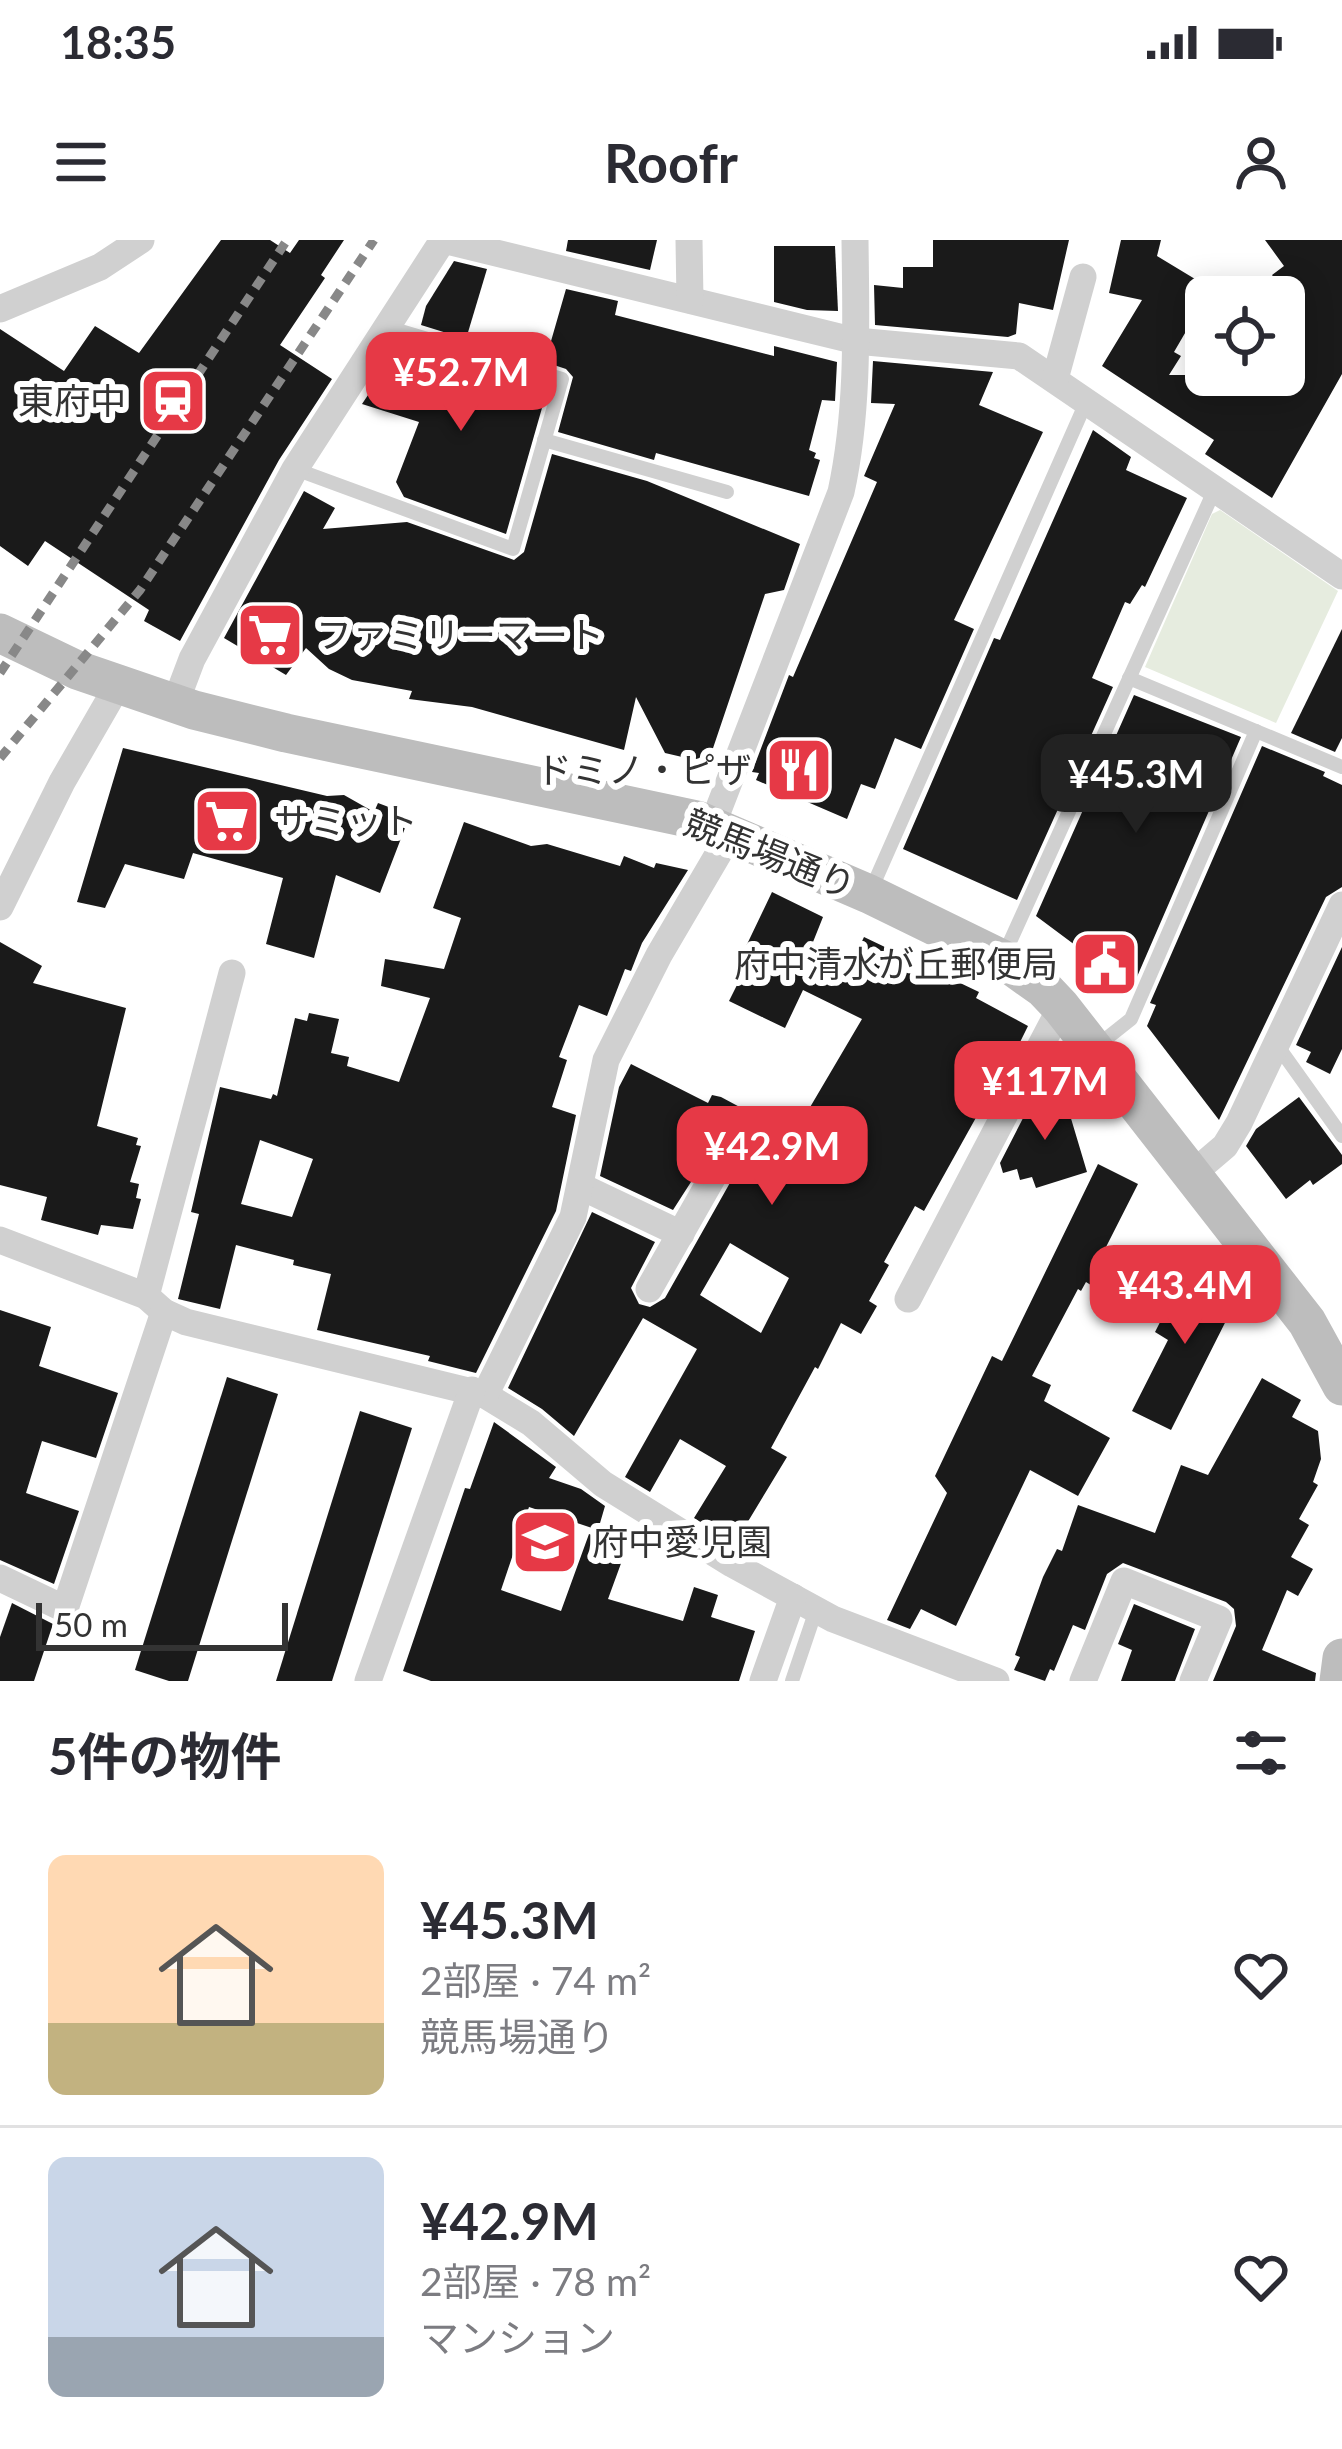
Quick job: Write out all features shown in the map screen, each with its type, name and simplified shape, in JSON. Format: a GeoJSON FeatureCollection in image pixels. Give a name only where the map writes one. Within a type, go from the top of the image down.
{"type":"FeatureCollection","features":[{"type":"Feature","properties":{"kind":"street"},"geometry":{"type":"LineString","coordinates":[[0,309],[100,267],[141,240]]}},
{"type":"Feature","properties":{"kind":"street"},"geometry":{"type":"LineString","coordinates":[[176,704],[192,659],[295,469],[443,240],[856,340],[1019,356],[1342,576]]}},
{"type":"Feature","properties":{"kind":"street"},"geometry":{"type":"LineString","coordinates":[[689,240],[690,300]]}},
{"type":"Feature","properties":{"kind":"street"},"geometry":{"type":"LineString","coordinates":[[368,1681],[478,1392],[573,1217],[606,1060],[722,830],[841,491],[851,445],[855,240]]}},
{"type":"Feature","properties":{"kind":"street"},"geometry":{"type":"LineString","coordinates":[[1055,379],[1082,277]]}},
{"type":"Feature","properties":{"kind":"street","name":"競馬場通り"},"geometry":{"type":"LineString","coordinates":[[0,633],[118,685],[176,704],[722,830],[1002,959],[1061,1006],[1307,1322],[1342,1386]]}},
{"type":"Feature","properties":{"kind":"street"},"geometry":{"type":"LineString","coordinates":[[0,907],[62,782],[118,685]]}},
{"type":"Feature","properties":{"kind":"street"},"geometry":{"type":"LineString","coordinates":[[1191,1175],[1225,1146],[1342,905]]}},
{"type":"Feature","properties":{"kind":"street"},"geometry":{"type":"LineString","coordinates":[[0,1578],[65,1609],[155,1304],[232,973]]}},
{"type":"Feature","properties":{"kind":"street"},"geometry":{"type":"LineString","coordinates":[[908,1299],[1061,1006]]}},
{"type":"Feature","properties":{"kind":"street"},"geometry":{"type":"LineString","coordinates":[[649,1289],[715,1173]]}},
{"type":"Feature","properties":{"kind":"street"},"geometry":{"type":"LineString","coordinates":[[582,1186],[681,1234]]}},
{"type":"Feature","properties":{"kind":"street"},"geometry":{"type":"LineString","coordinates":[[0,1240],[155,1304],[186,1322],[478,1392],[531,1423],[603,1484],[732,1564],[805,1603],[995,1681]]}},
{"type":"Feature","properties":{"kind":"street"},"geometry":{"type":"LineString","coordinates":[[1083,1681],[1124,1582],[1219,1619],[1193,1681]]}},
{"type":"Feature","properties":{"kind":"street"},"geometry":{"type":"LineString","coordinates":[[764,1681],[805,1603]]}},
{"type":"Feature","properties":{"kind":"street"},"geometry":{"type":"LineString","coordinates":[[1339,1681],[1342,1658]]}},
{"type":"Feature","properties":{"kind":"lane"},"geometry":{"type":"LineString","coordinates":[[295,469],[513,549],[562,379],[387,327]]}},
{"type":"Feature","properties":{"kind":"lane"},"geometry":{"type":"LineString","coordinates":[[869,895],[1087,400]]}},
{"type":"Feature","properties":{"kind":"lane"},"geometry":{"type":"LineString","coordinates":[[544,440],[728,492]]}},
{"type":"Feature","properties":{"kind":"lane"},"geometry":{"type":"LineString","coordinates":[[1002,959],[1214,491]]}},
{"type":"Feature","properties":{"kind":"lane"},"geometry":{"type":"LineString","coordinates":[[1130,678],[1342,767]]}},
{"type":"Feature","properties":{"kind":"lane"},"geometry":{"type":"LineString","coordinates":[[1094,1050],[1131,1019],[1256,731]]}},
{"type":"Feature","properties":{"kind":"lane"},"geometry":{"type":"LineString","coordinates":[[1277,1045],[1342,1136]]}},
{"type":"Feature","properties":{"kind":"lane"},"geometry":{"type":"LineString","coordinates":[[792,1681],[805,1603]]}},
{"type":"Feature","properties":{"kind":"shaded area"},"geometry":{"type":"Polygon","coordinates":[[[1220,510],[1338,591],[1276,723],[1145,667],[1212,514],[1220,510]]]}},
{"type":"Feature","properties":{"kind":"building"},"geometry":{"type":"Polygon","coordinates":[[[221,240],[270,240],[290,253],[299,240],[344,240],[280,345],[332,379],[279,460],[180,641],[144,621],[149,610],[45,541],[28,566],[0,546],[0,329],[64,371],[95,326],[139,353],[221,240]]]}},
{"type":"Feature","properties":{"kind":"building"},"geometry":{"type":"Polygon","coordinates":[[[568,240],[657,240],[650,270],[566,251],[568,240]]]}},
{"type":"Feature","properties":{"kind":"building"},"geometry":{"type":"Polygon","coordinates":[[[933,240],[1069,240],[1053,310],[1019,303],[1016,334],[1008,337],[875,325],[874,285],[903,288],[903,267],[933,267],[933,240]]]}},
{"type":"Feature","properties":{"kind":"building"},"geometry":{"type":"Polygon","coordinates":[[[1121,240],[1161,240],[1157,256],[1190,276],[1185,276],[1185,333],[1174,352],[1181,356],[1169,375],[1185,375],[1185,396],[1305,396],[1305,276],[1273,276],[1284,266],[1265,240],[1342,240],[1342,374],[1272,498],[1205,454],[1214,440],[1102,366],[1142,300],[1109,293],[1121,240]]]}},
{"type":"Feature","properties":{"kind":"building"},"geometry":{"type":"Polygon","coordinates":[[[774,246],[835,246],[838,311],[774,302],[774,246]]]}},
{"type":"Feature","properties":{"kind":"building"},"geometry":{"type":"Polygon","coordinates":[[[454,261],[487,269],[466,339],[421,325],[426,306],[454,261]]]}},
{"type":"Feature","properties":{"kind":"building"},"geometry":{"type":"Polygon","coordinates":[[[566,289],[618,301],[615,315],[774,356],[774,346],[837,362],[835,401],[822,400],[809,450],[820,460],[809,496],[656,453],[654,460],[558,432],[573,377],[566,369],[545,362],[566,289]]]}},
{"type":"Feature","properties":{"kind":"building"},"geometry":{"type":"Polygon","coordinates":[[[408,345],[538,390],[540,384],[548,387],[506,534],[404,497],[396,482],[419,422],[362,404],[396,353],[408,345]]]}},
{"type":"Feature","properties":{"kind":"building"},"geometry":{"type":"Polygon","coordinates":[[[873,361],[993,372],[979,405],[1043,432],[954,620],[974,629],[921,749],[895,738],[875,789],[861,784],[847,819],[756,780],[759,773],[752,772],[789,675],[793,677],[877,482],[864,476],[895,404],[871,403],[873,361]]]}},
{"type":"Feature","properties":{"kind":"building"},"geometry":{"type":"Polygon","coordinates":[[[1093,430],[1131,457],[1126,470],[1187,498],[1145,587],[1130,604],[1125,602],[1092,678],[1113,687],[1017,900],[903,849],[994,638],[1000,640],[1093,430]]]}},
{"type":"Feature","properties":{"kind":"building"},"geometry":{"type":"Polygon","coordinates":[[[552,454],[647,481],[800,544],[784,590],[765,594],[708,763],[665,753],[636,697],[624,750],[472,707],[409,699],[412,691],[352,680],[329,669],[306,648],[286,675],[224,638],[304,491],[335,508],[323,529],[407,522],[514,560],[524,552],[552,454]]]}},
{"type":"Feature","properties":{"kind":"building"},"geometry":{"type":"Polygon","coordinates":[[[1342,629],[1342,738],[1335,752],[1291,733],[1342,629]]]}},
{"type":"Feature","properties":{"kind":"building"},"geometry":{"type":"Polygon","coordinates":[[[1134,695],[1241,737],[1130,993],[1113,985],[1083,951],[1036,916],[1134,695]]]}},
{"type":"Feature","properties":{"kind":"building"},"geometry":{"type":"Polygon","coordinates":[[[1262,746],[1325,772],[1323,776],[1342,785],[1342,887],[1326,897],[1219,1120],[1147,1026],[1156,1005],[1150,1003],[1262,746]]]}},
{"type":"Feature","properties":{"kind":"building"},"geometry":{"type":"Polygon","coordinates":[[[123,748],[327,796],[344,795],[374,812],[378,803],[410,815],[380,893],[336,875],[314,958],[266,944],[283,878],[193,853],[184,879],[125,864],[105,908],[77,902],[123,748]]]}},
{"type":"Feature","properties":{"kind":"building"},"geometry":{"type":"Polygon","coordinates":[[[464,822],[531,846],[547,844],[620,866],[624,856],[654,868],[656,863],[688,870],[642,943],[631,971],[625,969],[607,1016],[579,1005],[559,1057],[567,1060],[552,1107],[576,1115],[556,1211],[476,1373],[428,1361],[430,1356],[317,1330],[331,1274],[236,1245],[220,1309],[178,1299],[199,1214],[191,1212],[220,1087],[271,1099],[277,1096],[295,1018],[307,1021],[309,1013],[339,1019],[331,1053],[349,1057],[347,1066],[399,1082],[430,998],[381,986],[385,959],[444,969],[461,918],[433,908],[464,822]],[[260,1140],[241,1204],[292,1217],[313,1159],[260,1140]]]}},
{"type":"Feature","properties":{"kind":"building"},"geometry":{"type":"Polygon","coordinates":[[[772,892],[823,917],[805,962],[844,979],[864,937],[979,992],[976,998],[1028,1026],[985,1113],[983,1105],[924,1211],[915,1206],[884,1262],[889,1265],[869,1301],[877,1306],[861,1334],[841,1323],[818,1369],[815,1367],[771,1448],[787,1457],[735,1543],[694,1518],[726,1466],[680,1439],[650,1492],[625,1477],[697,1349],[643,1318],[574,1436],[508,1388],[592,1212],[655,1242],[631,1288],[639,1304],[650,1307],[665,1298],[731,1181],[733,1172],[725,1158],[707,1157],[673,1210],[600,1176],[619,1087],[631,1064],[708,1103],[712,1095],[721,1097],[796,1131],[862,1019],[803,990],[785,1028],[729,1001],[747,965],[739,961],[772,892]],[[730,1243],[700,1295],[761,1333],[789,1278],[730,1243]]]}},
{"type":"Feature","properties":{"kind":"building"},"geometry":{"type":"Polygon","coordinates":[[[0,942],[42,966],[33,983],[126,1008],[97,1126],[138,1138],[136,1145],[141,1146],[130,1182],[139,1184],[136,1198],[141,1199],[133,1229],[101,1225],[98,1235],[41,1220],[47,1197],[0,1185],[0,942]]]}},
{"type":"Feature","properties":{"kind":"building"},"geometry":{"type":"Polygon","coordinates":[[[1342,947],[1342,1049],[1330,1074],[1306,1062],[1311,1052],[1296,1045],[1342,947]]]}},
{"type":"Feature","properties":{"kind":"building"},"geometry":{"type":"Polygon","coordinates":[[[1048,1087],[1051,1098],[1064,1095],[1087,1172],[1036,1188],[1032,1177],[1020,1180],[1017,1169],[1003,1173],[1000,1163],[1037,1091],[1048,1087]]]}},
{"type":"Feature","properties":{"kind":"building"},"geometry":{"type":"Polygon","coordinates":[[[1299,1097],[1342,1155],[1342,1164],[1286,1199],[1246,1146],[1256,1129],[1299,1097]]]}},
{"type":"Feature","properties":{"kind":"building"},"geometry":{"type":"Polygon","coordinates":[[[1098,1164],[1138,1184],[1106,1247],[1115,1251],[1094,1287],[1086,1282],[1078,1289],[1032,1376],[1051,1385],[1044,1401],[1110,1438],[1078,1496],[1030,1470],[956,1626],[921,1609],[910,1629],[887,1620],[947,1493],[935,1476],[992,1356],[1002,1361],[1098,1164]]]}},
{"type":"Feature","properties":{"kind":"building"},"geometry":{"type":"Polygon","coordinates":[[[1201,1273],[1240,1293],[1171,1430],[1132,1411],[1168,1340],[1155,1332],[1181,1281],[1194,1287],[1201,1273]]]}},
{"type":"Feature","properties":{"kind":"building"},"geometry":{"type":"Polygon","coordinates":[[[0,1310],[51,1327],[39,1366],[118,1393],[96,1458],[42,1441],[26,1493],[79,1511],[54,1584],[0,1560],[0,1310]]]}},
{"type":"Feature","properties":{"kind":"building"},"geometry":{"type":"Polygon","coordinates":[[[227,1377],[278,1394],[188,1681],[169,1681],[135,1670],[227,1377]]]}},
{"type":"Feature","properties":{"kind":"building"},"geometry":{"type":"Polygon","coordinates":[[[1262,1378],[1301,1400],[1292,1417],[1318,1431],[1321,1459],[1313,1482],[1318,1485],[1299,1519],[1309,1525],[1291,1557],[1313,1569],[1298,1596],[1287,1590],[1262,1650],[1316,1673],[1315,1681],[1213,1681],[1236,1626],[1234,1609],[1123,1563],[1107,1574],[1085,1630],[1073,1625],[1045,1681],[1014,1670],[1043,1577],[1057,1549],[1062,1551],[1078,1505],[1155,1533],[1181,1465],[1208,1475],[1262,1378]]]}},
{"type":"Feature","properties":{"kind":"building"},"geometry":{"type":"Polygon","coordinates":[[[360,1411],[412,1428],[332,1681],[276,1681],[360,1411]]]}},
{"type":"Feature","properties":{"kind":"building"},"geometry":{"type":"Polygon","coordinates":[[[494,1422],[556,1467],[549,1478],[581,1489],[605,1506],[598,1530],[529,1507],[501,1590],[561,1611],[589,1534],[627,1547],[608,1599],[683,1621],[694,1587],[718,1595],[711,1617],[755,1631],[739,1681],[431,1681],[403,1671],[465,1488],[470,1489],[494,1422]]]}},
{"type":"Feature","properties":{"kind":"building"},"geometry":{"type":"Polygon","coordinates":[[[12,1603],[53,1624],[34,1681],[0,1681],[0,1637],[12,1603]]]}},
{"type":"Feature","properties":{"kind":"building"},"geometry":{"type":"Polygon","coordinates":[[[1134,1604],[1195,1629],[1175,1681],[1121,1681],[1132,1650],[1118,1644],[1134,1604]]]}},
{"type":"Feature","properties":{"kind":"railway"},"geometry":{"type":"LineString","coordinates":[[0,673],[287,240]]}},
{"type":"Feature","properties":{"kind":"railway"},"geometry":{"type":"LineString","coordinates":[[0,758],[140,590],[374,240]]}},
{"type":"Feature","properties":{"kind":"place","name":"東府中"},"geometry":{"type":"Point","coordinates":[173,401]}},
{"type":"Feature","properties":{"kind":"place","name":"ファミリーマート"},"geometry":{"type":"Point","coordinates":[270,635]}},
{"type":"Feature","properties":{"kind":"place","name":"ドミノ・ピザ"},"geometry":{"type":"Point","coordinates":[799,770]}},
{"type":"Feature","properties":{"kind":"place","name":"サミット"},"geometry":{"type":"Point","coordinates":[227,821]}},
{"type":"Feature","properties":{"kind":"place","name":"府中清水が丘郵便局"},"geometry":{"type":"Point","coordinates":[1105,964]}},
{"type":"Feature","properties":{"kind":"place","name":"府中愛児園"},"geometry":{"type":"Point","coordinates":[545,1542]}}]}
